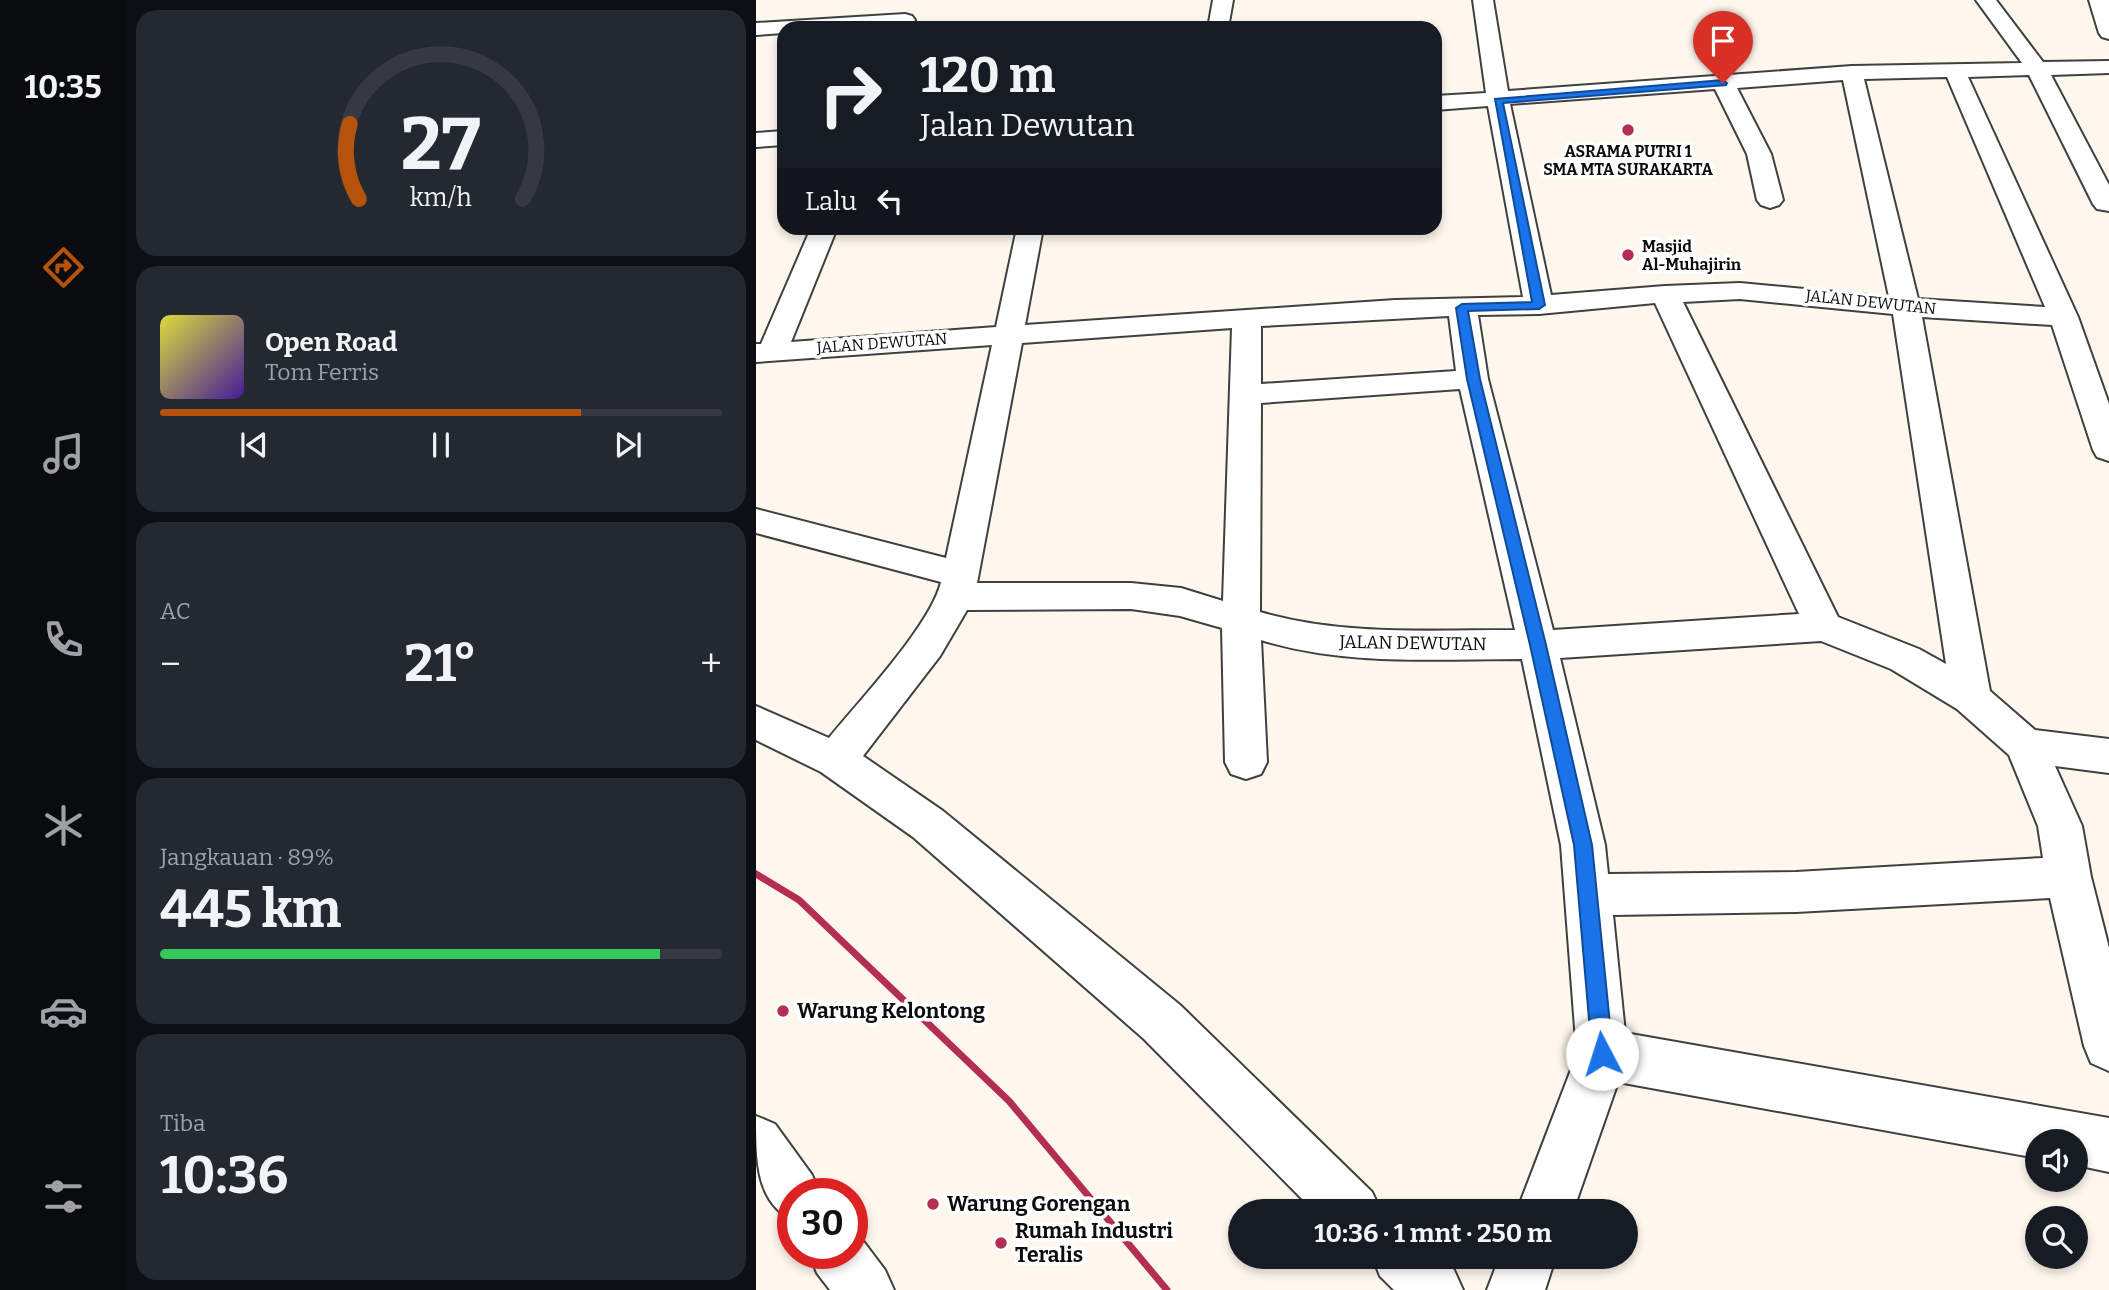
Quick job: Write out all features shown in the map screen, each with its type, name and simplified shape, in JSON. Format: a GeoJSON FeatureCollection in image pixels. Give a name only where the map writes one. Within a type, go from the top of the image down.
{"type":"FeatureCollection","features":[{"type":"Feature","properties":{"kind":"street"},"geometry":{"type":"LineString","coordinates":[[905,21],[916,0]]}},
{"type":"Feature","properties":{"kind":"street"},"geometry":{"type":"LineString","coordinates":[[1219,21],[1223,0]]}},
{"type":"Feature","properties":{"kind":"street"},"geometry":{"type":"LineString","coordinates":[[1483,0],[1498,101],[1539,305]]}},
{"type":"Feature","properties":{"kind":"street"},"geometry":{"type":"LineString","coordinates":[[1986,0],[2036,68],[2106,204]]}},
{"type":"Feature","properties":{"kind":"street"},"geometry":{"type":"LineString","coordinates":[[2099,0],[2109,33]]}},
{"type":"Feature","properties":{"kind":"street"},"geometry":{"type":"LineString","coordinates":[[785,21],[799,8]]}},
{"type":"Feature","properties":{"kind":"street"},"geometry":{"type":"LineString","coordinates":[[760,37],[777,28]]}},
{"type":"Feature","properties":{"kind":"street"},"geometry":{"type":"LineString","coordinates":[[1442,103],[1498,101],[1852,73],[2109,67]]}},
{"type":"Feature","properties":{"kind":"street"},"geometry":{"type":"LineString","coordinates":[[1954,69],[2064,317],[2109,450]]}},
{"type":"Feature","properties":{"kind":"street"},"geometry":{"type":"LineString","coordinates":[[1852,73],[1906,307],[1971,698]]}},
{"type":"Feature","properties":{"kind":"street"},"geometry":{"type":"LineString","coordinates":[[1723,83],[1759,154],[1770,200]]}},
{"type":"Feature","properties":{"kind":"street"},"geometry":{"type":"LineString","coordinates":[[756,140],[777,138]]}},
{"type":"Feature","properties":{"kind":"street"},"geometry":{"type":"LineString","coordinates":[[764,352],[821,235]]}},
{"type":"Feature","properties":{"kind":"street"},"geometry":{"type":"LineString","coordinates":[[836,760],[926,646],[957,585],[1029,235]]}},
{"type":"Feature","properties":{"kind":"street","name":"JALAN DEWUTAN"},"geometry":{"type":"LineString","coordinates":[[764,352],[1247,318],[1539,305],[1665,294],[1741,291],[1906,307],[2064,317]]}},
{"type":"Feature","properties":{"kind":"street"},"geometry":{"type":"LineString","coordinates":[[1665,294],[1824,627]]}},
{"type":"Feature","properties":{"kind":"street"},"geometry":{"type":"LineString","coordinates":[[1462,308],[1474,379],[1583,845],[1602,1054],[1549,1199]]}},
{"type":"Feature","properties":{"kind":"street"},"geometry":{"type":"LineString","coordinates":[[1246,762],[1241,621],[1247,318]]}},
{"type":"Feature","properties":{"kind":"street"},"geometry":{"type":"LineString","coordinates":[[1245,395],[1474,379]]}},
{"type":"Feature","properties":{"kind":"street","name":"JALAN DEWUTAN"},"geometry":{"type":"LineString","coordinates":[[756,521],[957,585],[1181,601],[1296,637],[1360,644],[1538,645],[1824,627],[1905,659],[1971,698],[2025,745]]}},
{"type":"Feature","properties":{"kind":"street"},"geometry":{"type":"LineString","coordinates":[[756,722],[836,760],[928,824],[1162,1022],[1341,1199]]}},
{"type":"Feature","properties":{"kind":"street"},"geometry":{"type":"LineString","coordinates":[[2025,745],[2109,756]]}},
{"type":"Feature","properties":{"kind":"street"},"geometry":{"type":"LineString","coordinates":[[2025,745],[2060,826],[2068,877],[2109,1046]]}},
{"type":"Feature","properties":{"kind":"street"},"geometry":{"type":"LineString","coordinates":[[1587,895],[1796,892],[2068,877]]}},
{"type":"Feature","properties":{"kind":"street"},"geometry":{"type":"LineString","coordinates":[[1602,1054],[2109,1144]]}},
{"type":"Feature","properties":{"kind":"street"},"geometry":{"type":"LineString","coordinates":[[756,1143],[781,1178]]}},
{"type":"Feature","properties":{"kind":"street"},"geometry":{"type":"LineString","coordinates":[[849,1269],[864,1290]]}},
{"type":"Feature","properties":{"kind":"street"},"geometry":{"type":"LineString","coordinates":[[1412,1269],[1433,1290]]}},
{"type":"Feature","properties":{"kind":"street"},"geometry":{"type":"LineString","coordinates":[[1516,1290],[1523,1269]]}},
{"type":"Feature","properties":{"kind":"railway"},"geometry":{"type":"LineString","coordinates":[[756,874],[799,900],[1009,1101],[1167,1290]]}},
{"type":"Feature","properties":{"kind":"place","name":"ASRAMA PUTRI 1 SMA MTA SURAKARTA"},"geometry":{"type":"Point","coordinates":[1628,130]}},
{"type":"Feature","properties":{"kind":"place","name":"Masjid Al-Muhajirin"},"geometry":{"type":"Point","coordinates":[1628,255]}},
{"type":"Feature","properties":{"kind":"place","name":"Warung Kelontong"},"geometry":{"type":"Point","coordinates":[783,1011]}},
{"type":"Feature","properties":{"kind":"place","name":"Warung Gorengan"},"geometry":{"type":"Point","coordinates":[933,1204]}},
{"type":"Feature","properties":{"kind":"place","name":"Rumah Industri Teralis"},"geometry":{"type":"Point","coordinates":[1001,1243]}},
{"type":"Feature","properties":{"kind":"route"},"geometry":{"type":"LineString","coordinates":[[1602,1054],[1583,845],[1474,379],[1462,308],[1539,305],[1498,101],[1723,83]]}}]}
